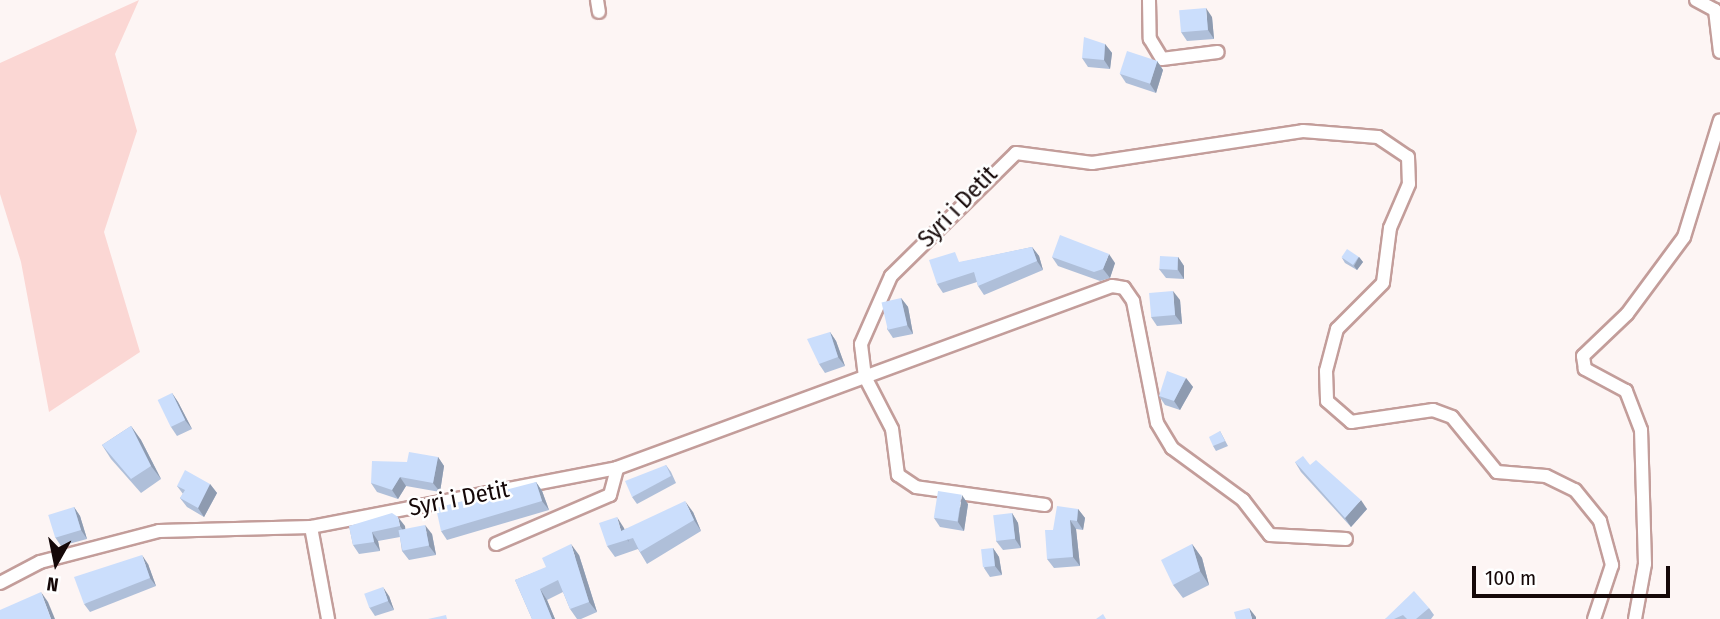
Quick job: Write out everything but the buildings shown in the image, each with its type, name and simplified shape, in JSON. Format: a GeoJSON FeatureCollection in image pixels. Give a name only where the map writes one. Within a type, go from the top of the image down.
{"type":"FeatureCollection","features":[{"type":"Feature","properties":{"kind":"street"},"geometry":{"type":"LineString","coordinates":[[1149,0],[1150,39],[1162,59],[1218,52]]}},
{"type":"Feature","properties":{"kind":"street"},"geometry":{"type":"LineString","coordinates":[[1696,0],[1718,6],[1720,51]]}},
{"type":"Feature","properties":{"kind":"street"},"geometry":{"type":"LineString","coordinates":[[1635,619],[1645,564],[1641,430],[1626,391],[1591,374],[1583,356],[1628,314],[1684,237],[1720,120]]}},
{"type":"Feature","properties":{"kind":"street","name":"Syri i Detit"},"geometry":{"type":"LineString","coordinates":[[0,583],[51,559],[159,531],[312,527],[617,468],[865,377],[861,344],[881,289],[1016,153],[1092,163],[1303,131],[1391,140],[1408,158],[1409,184],[1390,228],[1383,283],[1338,329],[1326,371],[1327,401],[1351,422],[1433,410],[1452,417],[1497,472],[1546,476],[1575,490],[1600,521],[1612,565],[1594,619]]}},
{"type":"Feature","properties":{"kind":"street"},"geometry":{"type":"LineString","coordinates":[[1045,505],[904,482],[887,414],[865,377],[1098,287],[1124,288],[1146,345],[1157,423],[1172,448],[1243,500],[1270,536],[1346,539]]}},
{"type":"Feature","properties":{"kind":"street"},"geometry":{"type":"LineString","coordinates":[[496,544],[610,495],[617,468]]}},
{"type":"Feature","properties":{"kind":"street"},"geometry":{"type":"LineString","coordinates":[[312,527],[328,619]]}},
{"type":"Feature","properties":{"kind":"shaded area"},"geometry":{"type":"Polygon","coordinates":[[[139,0],[115,54],[137,131],[104,232],[140,352],[49,412],[21,262],[0,194],[0,63],[139,0]]]}}]}
